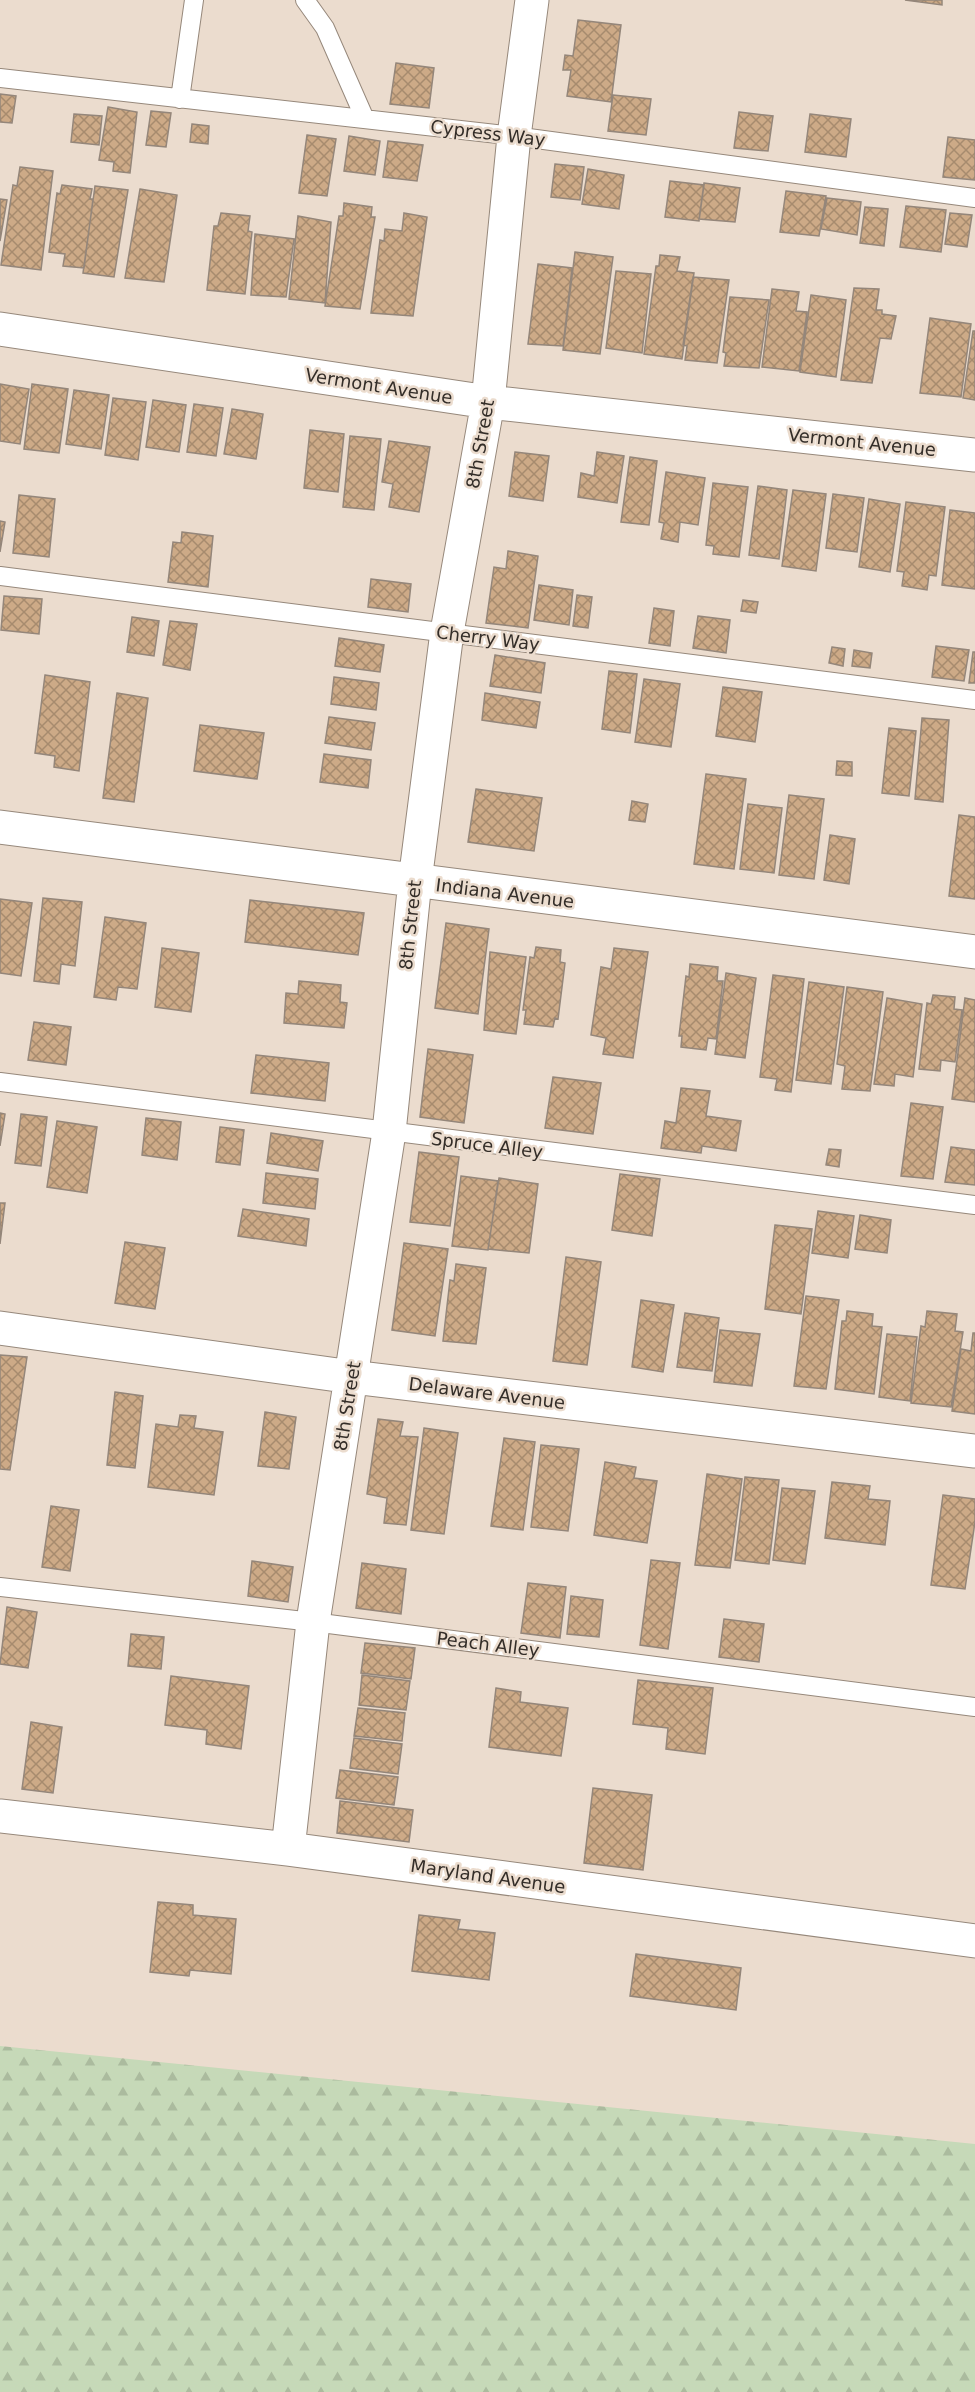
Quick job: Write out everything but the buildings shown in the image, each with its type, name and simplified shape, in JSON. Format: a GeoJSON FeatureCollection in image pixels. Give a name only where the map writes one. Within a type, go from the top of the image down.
{"type":"FeatureCollection","features":[{"type":"Feature","properties":{"kind":"street","name":"8th Street"},"geometry":{"type":"LineString","coordinates":[[288,1849],[313,1622],[389,1132],[415,881],[447,632],[488,402],[514,136],[531,0]]}},
{"type":"Feature","properties":{"kind":"street","name":"Vermont Avenue"},"geometry":{"type":"LineString","coordinates":[[0,329],[488,402],[975,455]]}},
{"type":"Feature","properties":{"kind":"street","name":"Indiana Avenue"},"geometry":{"type":"LineString","coordinates":[[0,827],[975,952]]}},
{"type":"Feature","properties":{"kind":"street","name":"Delaware Avenue"},"geometry":{"type":"LineString","coordinates":[[0,1328],[352,1377],[975,1451]]}},
{"type":"Feature","properties":{"kind":"street","name":"Maryland Avenue"},"geometry":{"type":"LineString","coordinates":[[0,1816],[288,1849],[975,1941]]}},
{"type":"Feature","properties":{"kind":"lane"},"geometry":{"type":"LineString","coordinates":[[180,99],[194,0]]}},
{"type":"Feature","properties":{"kind":"lane"},"geometry":{"type":"LineString","coordinates":[[305,0],[325,28],[365,119]]}},
{"type":"Feature","properties":{"kind":"lane","name":"Cypress Way"},"geometry":{"type":"LineString","coordinates":[[0,78],[514,136],[975,198]]}},
{"type":"Feature","properties":{"kind":"lane","name":"Cherry Way"},"geometry":{"type":"LineString","coordinates":[[0,576],[975,700]]}},
{"type":"Feature","properties":{"kind":"lane","name":"Spruce Alley"},"geometry":{"type":"LineString","coordinates":[[0,1082],[975,1205]]}},
{"type":"Feature","properties":{"kind":"lane","name":"Peach Alley"},"geometry":{"type":"LineString","coordinates":[[0,1587],[313,1622],[975,1707]]}},
{"type":"Feature","properties":{"kind":"green space"},"geometry":{"type":"Polygon","coordinates":[[[0,2046],[975,2144],[975,2392],[0,2392],[0,2046]]]}}]}
